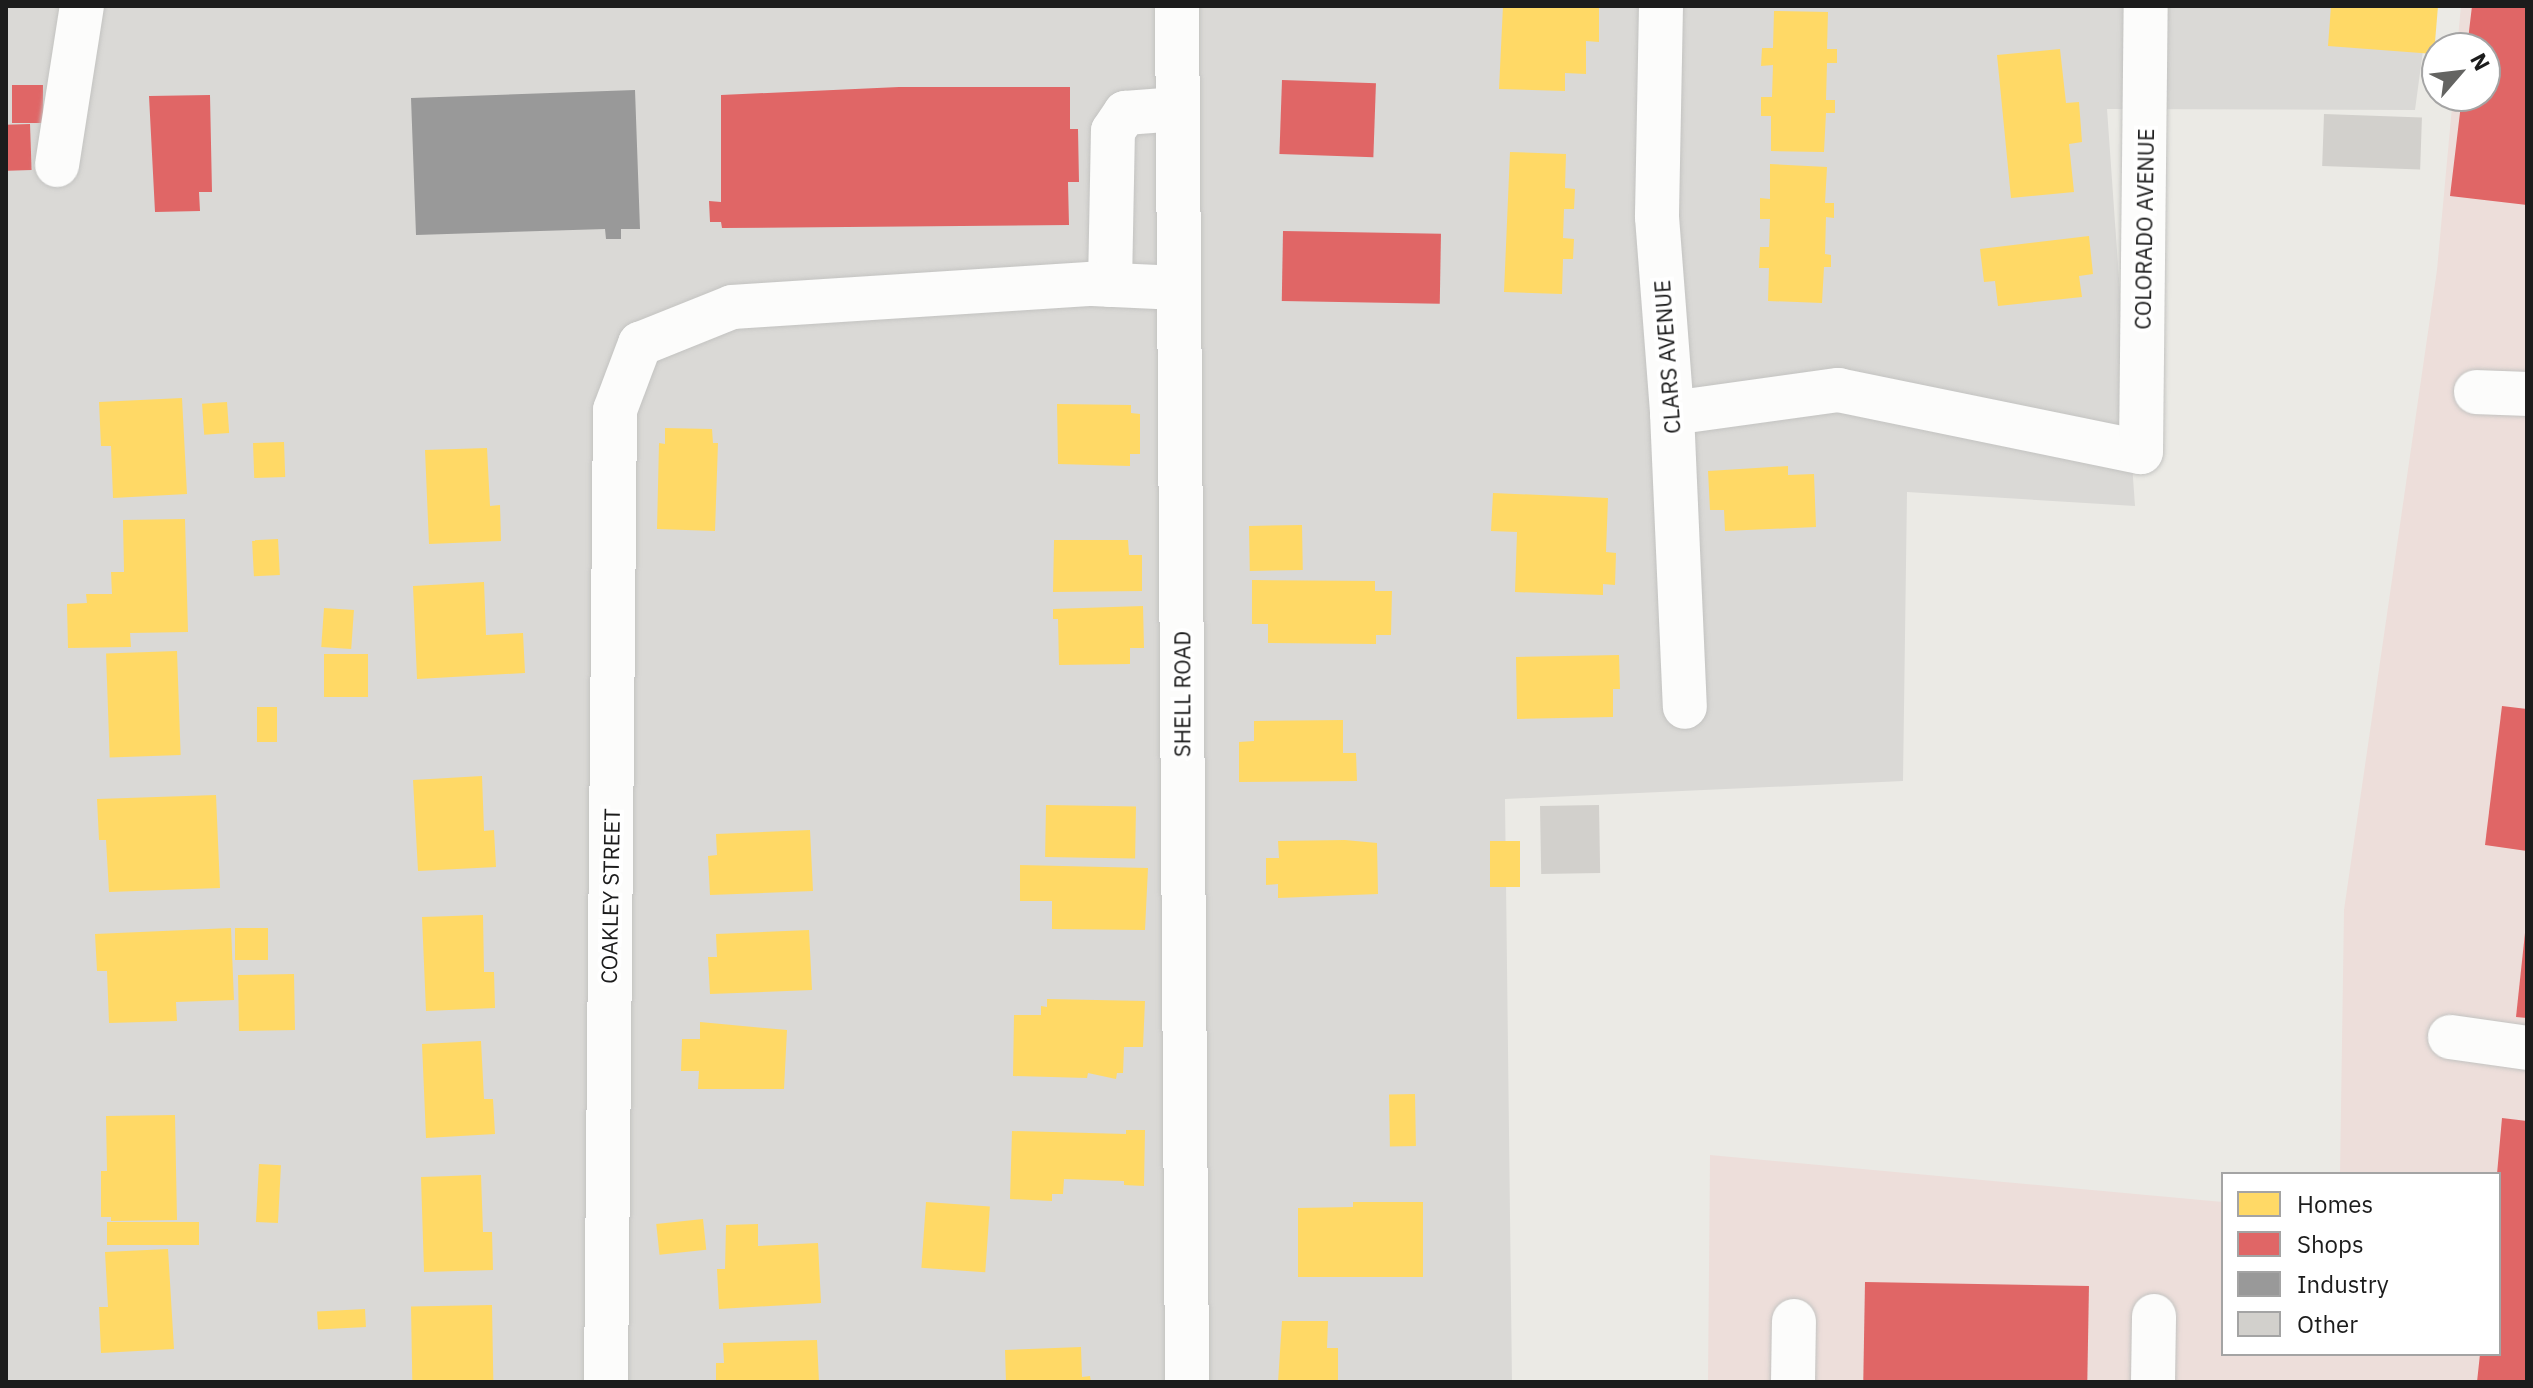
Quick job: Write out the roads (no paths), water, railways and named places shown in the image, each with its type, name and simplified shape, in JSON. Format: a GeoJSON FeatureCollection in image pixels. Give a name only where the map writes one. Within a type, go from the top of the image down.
{"type":"FeatureCollection","features":[{"type":"Feature","properties":{"kind":"street"},"geometry":{"type":"LineString","coordinates":[[57,165],[82,6]]}},
{"type":"Feature","properties":{"kind":"street","name":"SHELL ROAD"},"geometry":{"type":"LineString","coordinates":[[1177,6],[1187,1382]]}},
{"type":"Feature","properties":{"kind":"street","name":"CLARS AVENUE"},"geometry":{"type":"LineString","coordinates":[[1661,6],[1657,217],[1672,413],[1685,707]]}},
{"type":"Feature","properties":{"kind":"street","name":"COLORADO AVENUE"},"geometry":{"type":"LineString","coordinates":[[1672,413],[1838,390],[2141,452],[2146,6]]}},
{"type":"Feature","properties":{"kind":"street"},"geometry":{"type":"LineString","coordinates":[[1178,109],[1125,113],[1113,131],[1110,285],[1179,288]]}},
{"type":"Feature","properties":{"kind":"street","name":"COAKLEY STREET"},"geometry":{"type":"LineString","coordinates":[[606,1382],[615,410],[640,344],[732,307],[1110,285]]}},
{"type":"Feature","properties":{"kind":"street"},"geometry":{"type":"LineString","coordinates":[[2476,392],[2527,394]]}},
{"type":"Feature","properties":{"kind":"street"},"geometry":{"type":"LineString","coordinates":[[2450,1037],[2527,1048]]}},
{"type":"Feature","properties":{"kind":"street"},"geometry":{"type":"LineString","coordinates":[[2153,1382],[2154,1316]]}},
{"type":"Feature","properties":{"kind":"street"},"geometry":{"type":"LineString","coordinates":[[1793,1382],[1794,1321]]}}]}
